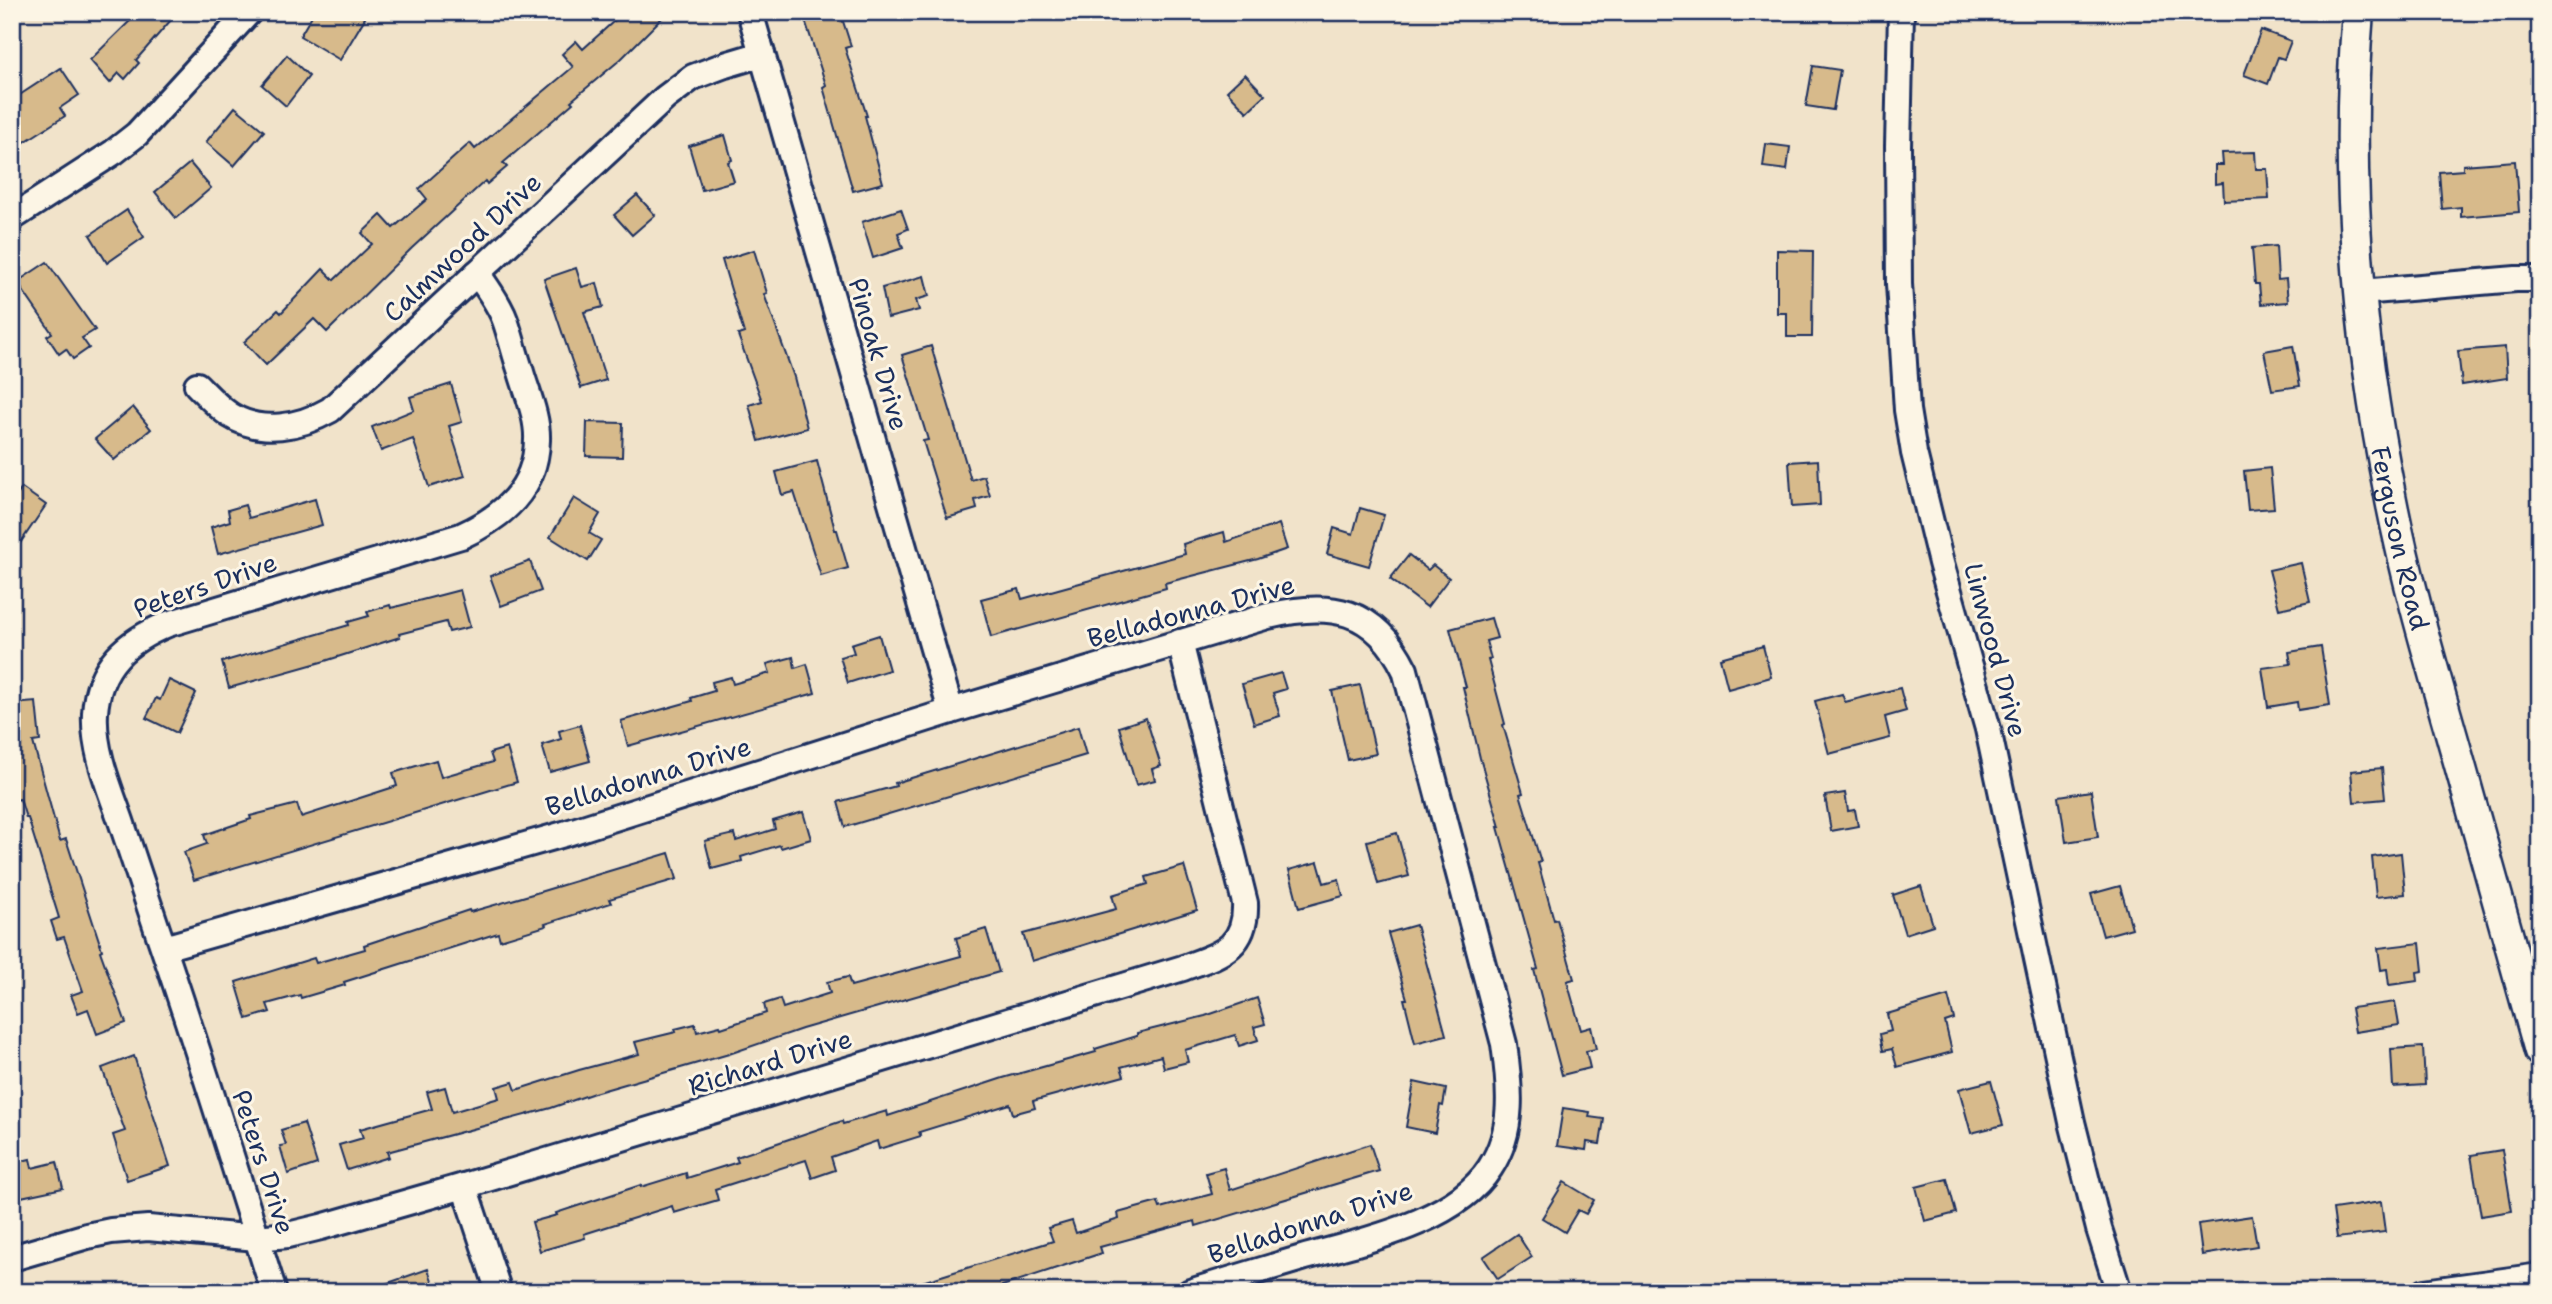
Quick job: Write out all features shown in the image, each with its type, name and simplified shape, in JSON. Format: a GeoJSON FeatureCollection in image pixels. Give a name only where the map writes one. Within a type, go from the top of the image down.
{"type":"FeatureCollection","features":[{"type":"Feature","properties":{"kind":"street"},"geometry":{"type":"LineString","coordinates":[[12,218],[114,152],[137,134],[249,12]]}},
{"type":"Feature","properties":{"kind":"street","name":"Pinoak Drive"},"geometry":{"type":"LineString","coordinates":[[750,12],[951,711]]}},
{"type":"Feature","properties":{"kind":"street","name":"Linwood Drive"},"geometry":{"type":"LineString","coordinates":[[1901,12],[1899,296],[1907,410],[1914,453],[1941,564],[1988,729],[2072,1122],[2099,1229],[2119,1292]]}},
{"type":"Feature","properties":{"kind":"street","name":"Ferguson Road"},"geometry":{"type":"LineString","coordinates":[[2358,12],[2354,158],[2361,292],[2381,446],[2406,565],[2540,1051]]}},
{"type":"Feature","properties":{"kind":"street","name":"Calmwood Drive"},"geometry":{"type":"LineString","coordinates":[[197,386],[232,416],[250,423],[283,427],[314,419],[330,410],[665,98],[693,77],[762,54]]}},
{"type":"Feature","properties":{"kind":"street","name":"Peters Drive"},"geometry":{"type":"LineString","coordinates":[[274,1292],[103,767],[96,735],[95,712],[110,666],[125,647],[141,635],[168,624],[461,536],[487,524],[516,498],[528,478],[535,456],[537,439],[534,416],[505,318],[477,273]]}},
{"type":"Feature","properties":{"kind":"street"},"geometry":{"type":"LineString","coordinates":[[2361,292],[2540,279]]}},
{"type":"Feature","properties":{"kind":"street","name":"Belladonna Drive"},"geometry":{"type":"LineString","coordinates":[[164,948],[564,834],[951,711],[1268,616],[1307,608],[1341,611],[1368,625],[1388,640],[1405,670],[1504,1044],[1510,1104],[1506,1130],[1490,1167],[1468,1192],[1453,1203],[1384,1234],[1190,1292]]}},
{"type":"Feature","properties":{"kind":"street","name":"Richard Drive"},"geometry":{"type":"LineString","coordinates":[[12,1258],[87,1236],[148,1228],[257,1238],[288,1235],[321,1227],[1169,972],[1226,950],[1235,943],[1245,922],[1245,903],[1180,642]]}},
{"type":"Feature","properties":{"kind":"street"},"geometry":{"type":"LineString","coordinates":[[464,1186],[499,1292]]}},
{"type":"Feature","properties":{"kind":"street"},"geometry":{"type":"LineString","coordinates":[[2424,1292],[2540,1276]]}},
{"type":"Feature","properties":{"kind":"building"},"geometry":{"type":"Polygon","coordinates":[[[139,12],[178,12],[136,60],[139,63],[125,79],[119,73],[110,83],[90,60],[139,12]]]}},
{"type":"Feature","properties":{"kind":"building"},"geometry":{"type":"Polygon","coordinates":[[[314,12],[355,12],[365,18],[340,60],[300,36],[314,12]]]}},
{"type":"Feature","properties":{"kind":"building"},"geometry":{"type":"Polygon","coordinates":[[[624,12],[668,12],[621,59],[571,101],[573,103],[503,163],[507,167],[487,184],[485,181],[412,248],[327,332],[314,319],[266,365],[244,342],[278,310],[281,313],[323,269],[334,280],[372,244],[362,233],[381,215],[393,228],[427,199],[419,189],[470,143],[475,149],[573,67],[562,54],[576,41],[583,49],[624,12]]]}},
{"type":"Feature","properties":{"kind":"building"},"geometry":{"type":"Polygon","coordinates":[[[829,12],[840,12],[851,46],[845,48],[867,116],[883,183],[853,191],[823,87],[826,85],[805,20],[829,12]]]}},
{"type":"Feature","properties":{"kind":"building"},"geometry":{"type":"Polygon","coordinates":[[[2261,30],[2291,41],[2284,59],[2278,57],[2268,84],[2244,75],[2261,30]]]}},
{"type":"Feature","properties":{"kind":"building"},"geometry":{"type":"Polygon","coordinates":[[[287,55],[309,76],[286,106],[262,85],[287,55]]]}},
{"type":"Feature","properties":{"kind":"building"},"geometry":{"type":"Polygon","coordinates":[[[1813,66],[1840,70],[1833,110],[1806,106],[1813,66]]]}},
{"type":"Feature","properties":{"kind":"building"},"geometry":{"type":"Polygon","coordinates":[[[61,68],[79,95],[60,108],[65,116],[12,150],[12,100],[61,68]]]}},
{"type":"Feature","properties":{"kind":"building"},"geometry":{"type":"Polygon","coordinates":[[[1245,74],[1265,95],[1247,112],[1227,91],[1245,74]]]}},
{"type":"Feature","properties":{"kind":"building"},"geometry":{"type":"Polygon","coordinates":[[[235,107],[264,131],[234,166],[206,142],[235,107]]]}},
{"type":"Feature","properties":{"kind":"building"},"geometry":{"type":"Polygon","coordinates":[[[725,135],[732,160],[728,162],[734,181],[702,190],[689,146],[725,135]]]}},
{"type":"Feature","properties":{"kind":"building"},"geometry":{"type":"Polygon","coordinates":[[[1766,144],[1790,147],[1787,170],[1763,167],[1766,144]]]}},
{"type":"Feature","properties":{"kind":"building"},"geometry":{"type":"Polygon","coordinates":[[[2255,152],[2256,169],[2267,169],[2269,199],[2224,201],[2223,183],[2215,184],[2215,165],[2223,165],[2222,153],[2255,152]]]}},
{"type":"Feature","properties":{"kind":"building"},"geometry":{"type":"Polygon","coordinates":[[[2515,161],[2519,212],[2461,217],[2461,207],[2442,209],[2439,172],[2463,170],[2463,165],[2515,161]]]}},
{"type":"Feature","properties":{"kind":"building"},"geometry":{"type":"Polygon","coordinates":[[[190,163],[211,188],[176,218],[155,192],[190,163]]]}},
{"type":"Feature","properties":{"kind":"building"},"geometry":{"type":"Polygon","coordinates":[[[637,195],[655,215],[632,235],[614,215],[637,195]]]}},
{"type":"Feature","properties":{"kind":"building"},"geometry":{"type":"Polygon","coordinates":[[[901,209],[908,229],[898,233],[903,248],[873,258],[862,222],[901,209]]]}},
{"type":"Feature","properties":{"kind":"building"},"geometry":{"type":"Polygon","coordinates":[[[127,210],[144,237],[107,263],[90,235],[127,210]]]}},
{"type":"Feature","properties":{"kind":"building"},"geometry":{"type":"Polygon","coordinates":[[[2276,246],[2278,280],[2286,279],[2288,302],[2261,304],[2259,284],[2255,284],[2252,248],[2276,246]]]}},
{"type":"Feature","properties":{"kind":"building"},"geometry":{"type":"Polygon","coordinates":[[[754,250],[767,293],[764,294],[794,377],[807,428],[759,441],[749,405],[762,401],[738,335],[744,333],[722,260],[754,250]]]}},
{"type":"Feature","properties":{"kind":"building"},"geometry":{"type":"Polygon","coordinates":[[[1777,250],[1813,251],[1812,337],[1787,337],[1787,313],[1777,313],[1777,250]]]}},
{"type":"Feature","properties":{"kind":"building"},"geometry":{"type":"Polygon","coordinates":[[[47,262],[95,330],[82,338],[89,348],[73,359],[66,349],[59,354],[47,336],[52,333],[17,282],[47,262]]]}},
{"type":"Feature","properties":{"kind":"building"},"geometry":{"type":"Polygon","coordinates":[[[576,268],[582,287],[597,283],[603,307],[584,312],[606,380],[581,388],[544,279],[576,268]]]}},
{"type":"Feature","properties":{"kind":"building"},"geometry":{"type":"Polygon","coordinates":[[[924,276],[929,296],[916,300],[919,310],[888,318],[882,288],[924,276]]]}},
{"type":"Feature","properties":{"kind":"building"},"geometry":{"type":"Polygon","coordinates":[[[931,346],[971,480],[984,476],[990,496],[975,500],[977,509],[947,518],[923,441],[928,440],[902,355],[931,346]]]}},
{"type":"Feature","properties":{"kind":"building"},"geometry":{"type":"Polygon","coordinates":[[[2293,346],[2300,386],[2272,390],[2264,351],[2293,346]]]}},
{"type":"Feature","properties":{"kind":"building"},"geometry":{"type":"Polygon","coordinates":[[[2505,347],[2507,378],[2462,385],[2458,351],[2505,347]]]}},
{"type":"Feature","properties":{"kind":"building"},"geometry":{"type":"Polygon","coordinates":[[[451,384],[462,422],[449,426],[465,476],[429,487],[413,439],[381,451],[372,427],[414,410],[410,397],[451,384]]]}},
{"type":"Feature","properties":{"kind":"building"},"geometry":{"type":"Polygon","coordinates":[[[133,407],[151,429],[114,460],[95,439],[133,407]]]}},
{"type":"Feature","properties":{"kind":"building"},"geometry":{"type":"Polygon","coordinates":[[[587,422],[623,423],[622,457],[586,456],[587,422]]]}},
{"type":"Feature","properties":{"kind":"building"},"geometry":{"type":"Polygon","coordinates":[[[1818,460],[1820,505],[1792,507],[1789,462],[1818,460]]]}},
{"type":"Feature","properties":{"kind":"building"},"geometry":{"type":"Polygon","coordinates":[[[817,461],[848,568],[821,576],[794,492],[782,495],[776,472],[817,461]]]}},
{"type":"Feature","properties":{"kind":"building"},"geometry":{"type":"Polygon","coordinates":[[[2270,468],[2274,508],[2248,510],[2244,471],[2270,468]]]}},
{"type":"Feature","properties":{"kind":"building"},"geometry":{"type":"Polygon","coordinates":[[[22,488],[46,505],[12,555],[12,503],[22,488]]]}},
{"type":"Feature","properties":{"kind":"building"},"geometry":{"type":"Polygon","coordinates":[[[574,498],[600,514],[589,533],[601,540],[588,561],[550,537],[574,498]]]}},
{"type":"Feature","properties":{"kind":"building"},"geometry":{"type":"Polygon","coordinates":[[[315,499],[322,525],[218,554],[211,527],[230,521],[228,510],[245,505],[249,518],[315,499]]]}},
{"type":"Feature","properties":{"kind":"building"},"geometry":{"type":"Polygon","coordinates":[[[1360,508],[1384,515],[1369,566],[1327,554],[1334,528],[1353,534],[1360,508]]]}},
{"type":"Feature","properties":{"kind":"building"},"geometry":{"type":"Polygon","coordinates":[[[1279,524],[1287,549],[1165,583],[1166,588],[991,637],[981,599],[1019,589],[1022,599],[1185,554],[1183,544],[1224,532],[1226,542],[1279,524]]]}},
{"type":"Feature","properties":{"kind":"building"},"geometry":{"type":"Polygon","coordinates":[[[1409,555],[1428,570],[1433,565],[1449,578],[1427,607],[1390,579],[1409,555]]]}},
{"type":"Feature","properties":{"kind":"building"},"geometry":{"type":"Polygon","coordinates":[[[530,561],[541,591],[501,606],[490,576],[530,561]]]}},
{"type":"Feature","properties":{"kind":"building"},"geometry":{"type":"Polygon","coordinates":[[[2301,563],[2310,602],[2279,609],[2269,570],[2301,563]]]}},
{"type":"Feature","properties":{"kind":"building"},"geometry":{"type":"Polygon","coordinates":[[[460,590],[470,627],[449,632],[446,622],[399,634],[400,637],[325,661],[229,688],[222,662],[349,625],[348,622],[369,616],[367,612],[390,605],[391,608],[460,590]]]}},
{"type":"Feature","properties":{"kind":"building"},"geometry":{"type":"Polygon","coordinates":[[[1491,618],[1497,638],[1486,641],[1491,659],[1488,660],[1505,724],[1503,725],[1541,862],[1538,863],[1574,979],[1567,981],[1581,1030],[1591,1027],[1596,1049],[1586,1051],[1590,1068],[1562,1075],[1534,970],[1538,969],[1480,758],[1463,687],[1466,687],[1450,629],[1491,618]]]}},
{"type":"Feature","properties":{"kind":"building"},"geometry":{"type":"Polygon","coordinates":[[[879,635],[889,670],[848,683],[840,657],[854,653],[851,644],[879,635]]]}},
{"type":"Feature","properties":{"kind":"building"},"geometry":{"type":"Polygon","coordinates":[[[1763,646],[1771,677],[1728,689],[1720,658],[1763,646]]]}},
{"type":"Feature","properties":{"kind":"building"},"geometry":{"type":"Polygon","coordinates":[[[2321,647],[2330,705],[2298,710],[2297,702],[2268,707],[2262,668],[2291,664],[2289,652],[2321,647]]]}},
{"type":"Feature","properties":{"kind":"building"},"geometry":{"type":"Polygon","coordinates":[[[793,657],[795,668],[807,664],[815,693],[628,746],[621,721],[692,701],[691,698],[714,691],[712,682],[731,677],[733,684],[770,673],[767,664],[793,657]]]}},
{"type":"Feature","properties":{"kind":"building"},"geometry":{"type":"Polygon","coordinates":[[[1281,673],[1286,689],[1273,693],[1280,716],[1254,724],[1242,684],[1281,673]]]}},
{"type":"Feature","properties":{"kind":"building"},"geometry":{"type":"Polygon","coordinates":[[[169,680],[196,693],[177,733],[146,718],[156,698],[160,700],[169,680]]]}},
{"type":"Feature","properties":{"kind":"building"},"geometry":{"type":"Polygon","coordinates":[[[1360,685],[1376,754],[1348,760],[1332,691],[1360,685]]]}},
{"type":"Feature","properties":{"kind":"building"},"geometry":{"type":"Polygon","coordinates":[[[1900,688],[1906,711],[1885,717],[1890,738],[1829,754],[1815,701],[1842,694],[1845,702],[1900,688]]]}},
{"type":"Feature","properties":{"kind":"building"},"geometry":{"type":"Polygon","coordinates":[[[36,702],[40,741],[33,742],[60,841],[66,839],[102,950],[100,951],[126,1023],[97,1034],[88,1009],[78,1013],[71,995],[83,991],[64,937],[57,939],[51,921],[59,918],[28,818],[20,799],[12,801],[12,704],[36,702]]]}},
{"type":"Feature","properties":{"kind":"building"},"geometry":{"type":"Polygon","coordinates":[[[1146,718],[1161,766],[1152,769],[1155,780],[1136,785],[1119,727],[1146,718]]]}},
{"type":"Feature","properties":{"kind":"building"},"geometry":{"type":"Polygon","coordinates":[[[580,725],[590,761],[550,772],[542,745],[561,739],[559,731],[580,725]]]}},
{"type":"Feature","properties":{"kind":"building"},"geometry":{"type":"Polygon","coordinates":[[[1078,727],[1086,755],[845,827],[838,802],[1078,727]]]}},
{"type":"Feature","properties":{"kind":"building"},"geometry":{"type":"Polygon","coordinates":[[[507,748],[517,782],[194,880],[184,852],[207,844],[204,835],[251,819],[250,816],[297,804],[301,817],[397,786],[393,773],[436,760],[441,777],[493,762],[490,753],[507,748]]]}},
{"type":"Feature","properties":{"kind":"building"},"geometry":{"type":"Polygon","coordinates":[[[2382,768],[2385,799],[2354,802],[2351,771],[2382,768]]]}},
{"type":"Feature","properties":{"kind":"building"},"geometry":{"type":"Polygon","coordinates":[[[2091,791],[2098,837],[2066,842],[2059,796],[2091,791]]]}},
{"type":"Feature","properties":{"kind":"building"},"geometry":{"type":"Polygon","coordinates":[[[1845,793],[1848,811],[1855,810],[1858,826],[1831,831],[1825,796],[1845,793]]]}},
{"type":"Feature","properties":{"kind":"building"},"geometry":{"type":"Polygon","coordinates":[[[803,812],[811,839],[781,848],[780,845],[741,857],[742,861],[712,869],[705,841],[734,834],[736,841],[775,829],[773,821],[803,812]]]}},
{"type":"Feature","properties":{"kind":"building"},"geometry":{"type":"Polygon","coordinates":[[[1397,833],[1409,876],[1378,884],[1367,841],[1397,833]]]}},
{"type":"Feature","properties":{"kind":"building"},"geometry":{"type":"Polygon","coordinates":[[[669,853],[677,879],[609,899],[611,903],[545,924],[546,926],[500,940],[498,933],[344,982],[345,985],[301,998],[300,995],[267,1004],[270,1012],[247,1019],[236,982],[314,958],[316,963],[365,949],[364,945],[469,910],[470,912],[669,853]]]}},
{"type":"Feature","properties":{"kind":"building"},"geometry":{"type":"Polygon","coordinates":[[[2401,853],[2405,894],[2376,897],[2372,857],[2401,853]]]}},
{"type":"Feature","properties":{"kind":"building"},"geometry":{"type":"Polygon","coordinates":[[[1318,862],[1324,883],[1339,879],[1343,896],[1299,908],[1289,870],[1318,862]]]}},
{"type":"Feature","properties":{"kind":"building"},"geometry":{"type":"Polygon","coordinates":[[[1184,866],[1197,910],[1032,961],[1023,934],[1116,909],[1112,895],[1148,884],[1146,877],[1184,866]]]}},
{"type":"Feature","properties":{"kind":"building"},"geometry":{"type":"Polygon","coordinates":[[[1921,886],[1933,925],[1905,934],[1893,895],[1921,886]]]}},
{"type":"Feature","properties":{"kind":"building"},"geometry":{"type":"Polygon","coordinates":[[[2120,886],[2132,928],[2103,936],[2091,894],[2120,886]]]}},
{"type":"Feature","properties":{"kind":"building"},"geometry":{"type":"Polygon","coordinates":[[[1416,925],[1446,1035],[1415,1043],[1404,999],[1407,999],[1388,933],[1416,925]]]}},
{"type":"Feature","properties":{"kind":"building"},"geometry":{"type":"Polygon","coordinates":[[[986,929],[999,972],[802,1029],[551,1108],[387,1152],[389,1157],[347,1170],[339,1145],[363,1138],[360,1129],[432,1109],[427,1092],[445,1087],[452,1112],[499,1098],[496,1087],[513,1082],[516,1090],[639,1054],[635,1042],[676,1032],[675,1029],[695,1024],[697,1032],[720,1026],[721,1028],[766,1013],[764,1004],[780,999],[783,1008],[830,993],[827,982],[848,977],[851,986],[961,956],[956,938],[986,929]]]}},
{"type":"Feature","properties":{"kind":"building"},"geometry":{"type":"Polygon","coordinates":[[[2420,943],[2423,971],[2417,972],[2418,981],[2389,985],[2387,969],[2381,970],[2378,948],[2420,943]]]}},
{"type":"Feature","properties":{"kind":"building"},"geometry":{"type":"Polygon","coordinates":[[[1948,996],[1954,1019],[1945,1022],[1952,1052],[1897,1067],[1892,1049],[1883,1051],[1880,1034],[1891,1031],[1887,1014],[1948,996]]]}},
{"type":"Feature","properties":{"kind":"building"},"geometry":{"type":"Polygon","coordinates":[[[1257,998],[1265,1024],[1254,1027],[1258,1040],[1239,1046],[1235,1035],[1185,1050],[1188,1062],[1164,1068],[1161,1056],[1121,1067],[1124,1076],[1033,1101],[1035,1108],[1013,1114],[1010,1104],[919,1132],[921,1136],[879,1149],[877,1141],[831,1157],[835,1170],[812,1178],[806,1160],[715,1189],[718,1200],[674,1213],[672,1206],[584,1234],[585,1238],[540,1251],[532,1222],[557,1215],[556,1213],[641,1185],[686,1173],[687,1178],[738,1162],[736,1157],[842,1121],[843,1124],[887,1111],[888,1116],[1003,1078],[1096,1052],[1095,1049],[1137,1036],[1137,1033],[1205,1016],[1257,998]]]}},
{"type":"Feature","properties":{"kind":"building"},"geometry":{"type":"Polygon","coordinates":[[[2395,1002],[2399,1025],[2355,1032],[2351,1008],[2395,1002]]]}},
{"type":"Feature","properties":{"kind":"building"},"geometry":{"type":"Polygon","coordinates":[[[2423,1047],[2425,1085],[2393,1087],[2391,1049],[2423,1047]]]}},
{"type":"Feature","properties":{"kind":"building"},"geometry":{"type":"Polygon","coordinates":[[[134,1056],[170,1166],[127,1180],[113,1135],[125,1131],[102,1068],[134,1056]]]}},
{"type":"Feature","properties":{"kind":"building"},"geometry":{"type":"Polygon","coordinates":[[[1991,1081],[2003,1125],[1971,1133],[1959,1089],[1991,1081]]]}},
{"type":"Feature","properties":{"kind":"building"},"geometry":{"type":"Polygon","coordinates":[[[1414,1082],[1446,1089],[1435,1133],[1406,1127],[1414,1082]]]}},
{"type":"Feature","properties":{"kind":"building"},"geometry":{"type":"Polygon","coordinates":[[[1563,1108],[1590,1112],[1589,1117],[1604,1119],[1600,1144],[1587,1142],[1586,1150],[1557,1146],[1563,1108]]]}},
{"type":"Feature","properties":{"kind":"building"},"geometry":{"type":"Polygon","coordinates":[[[304,1123],[317,1164],[288,1174],[280,1146],[286,1145],[281,1130],[304,1123]]]}},
{"type":"Feature","properties":{"kind":"building"},"geometry":{"type":"Polygon","coordinates":[[[1370,1144],[1379,1171],[1196,1226],[1195,1221],[1100,1247],[1102,1253],[984,1292],[904,1292],[903,1288],[1053,1241],[1048,1228],[1072,1221],[1076,1233],[1119,1219],[1118,1213],[1158,1202],[1160,1208],[1212,1194],[1206,1173],[1224,1168],[1230,1190],[1370,1144]]]}},
{"type":"Feature","properties":{"kind":"building"},"geometry":{"type":"Polygon","coordinates":[[[2502,1150],[2512,1211],[2481,1216],[2471,1155],[2502,1150]]]}},
{"type":"Feature","properties":{"kind":"building"},"geometry":{"type":"Polygon","coordinates":[[[30,1159],[32,1168],[57,1162],[63,1188],[21,1197],[13,1163],[30,1159]]]}},
{"type":"Feature","properties":{"kind":"building"},"geometry":{"type":"Polygon","coordinates":[[[1947,1179],[1956,1213],[1925,1221],[1916,1187],[1947,1179]]]}},
{"type":"Feature","properties":{"kind":"building"},"geometry":{"type":"Polygon","coordinates":[[[1564,1182],[1594,1200],[1586,1214],[1578,1210],[1565,1232],[1542,1218],[1564,1182]]]}},
{"type":"Feature","properties":{"kind":"building"},"geometry":{"type":"Polygon","coordinates":[[[2381,1202],[2385,1232],[2337,1238],[2333,1209],[2381,1202]]]}},
{"type":"Feature","properties":{"kind":"building"},"geometry":{"type":"Polygon","coordinates":[[[2252,1216],[2257,1246],[2202,1255],[2198,1224],[2252,1216]]]}},
{"type":"Feature","properties":{"kind":"building"},"geometry":{"type":"Polygon","coordinates":[[[1517,1234],[1532,1257],[1498,1279],[1483,1257],[1517,1234]]]}},
{"type":"Feature","properties":{"kind":"building"},"geometry":{"type":"Polygon","coordinates":[[[428,1269],[436,1292],[371,1292],[371,1289],[428,1269]]]}}]}
